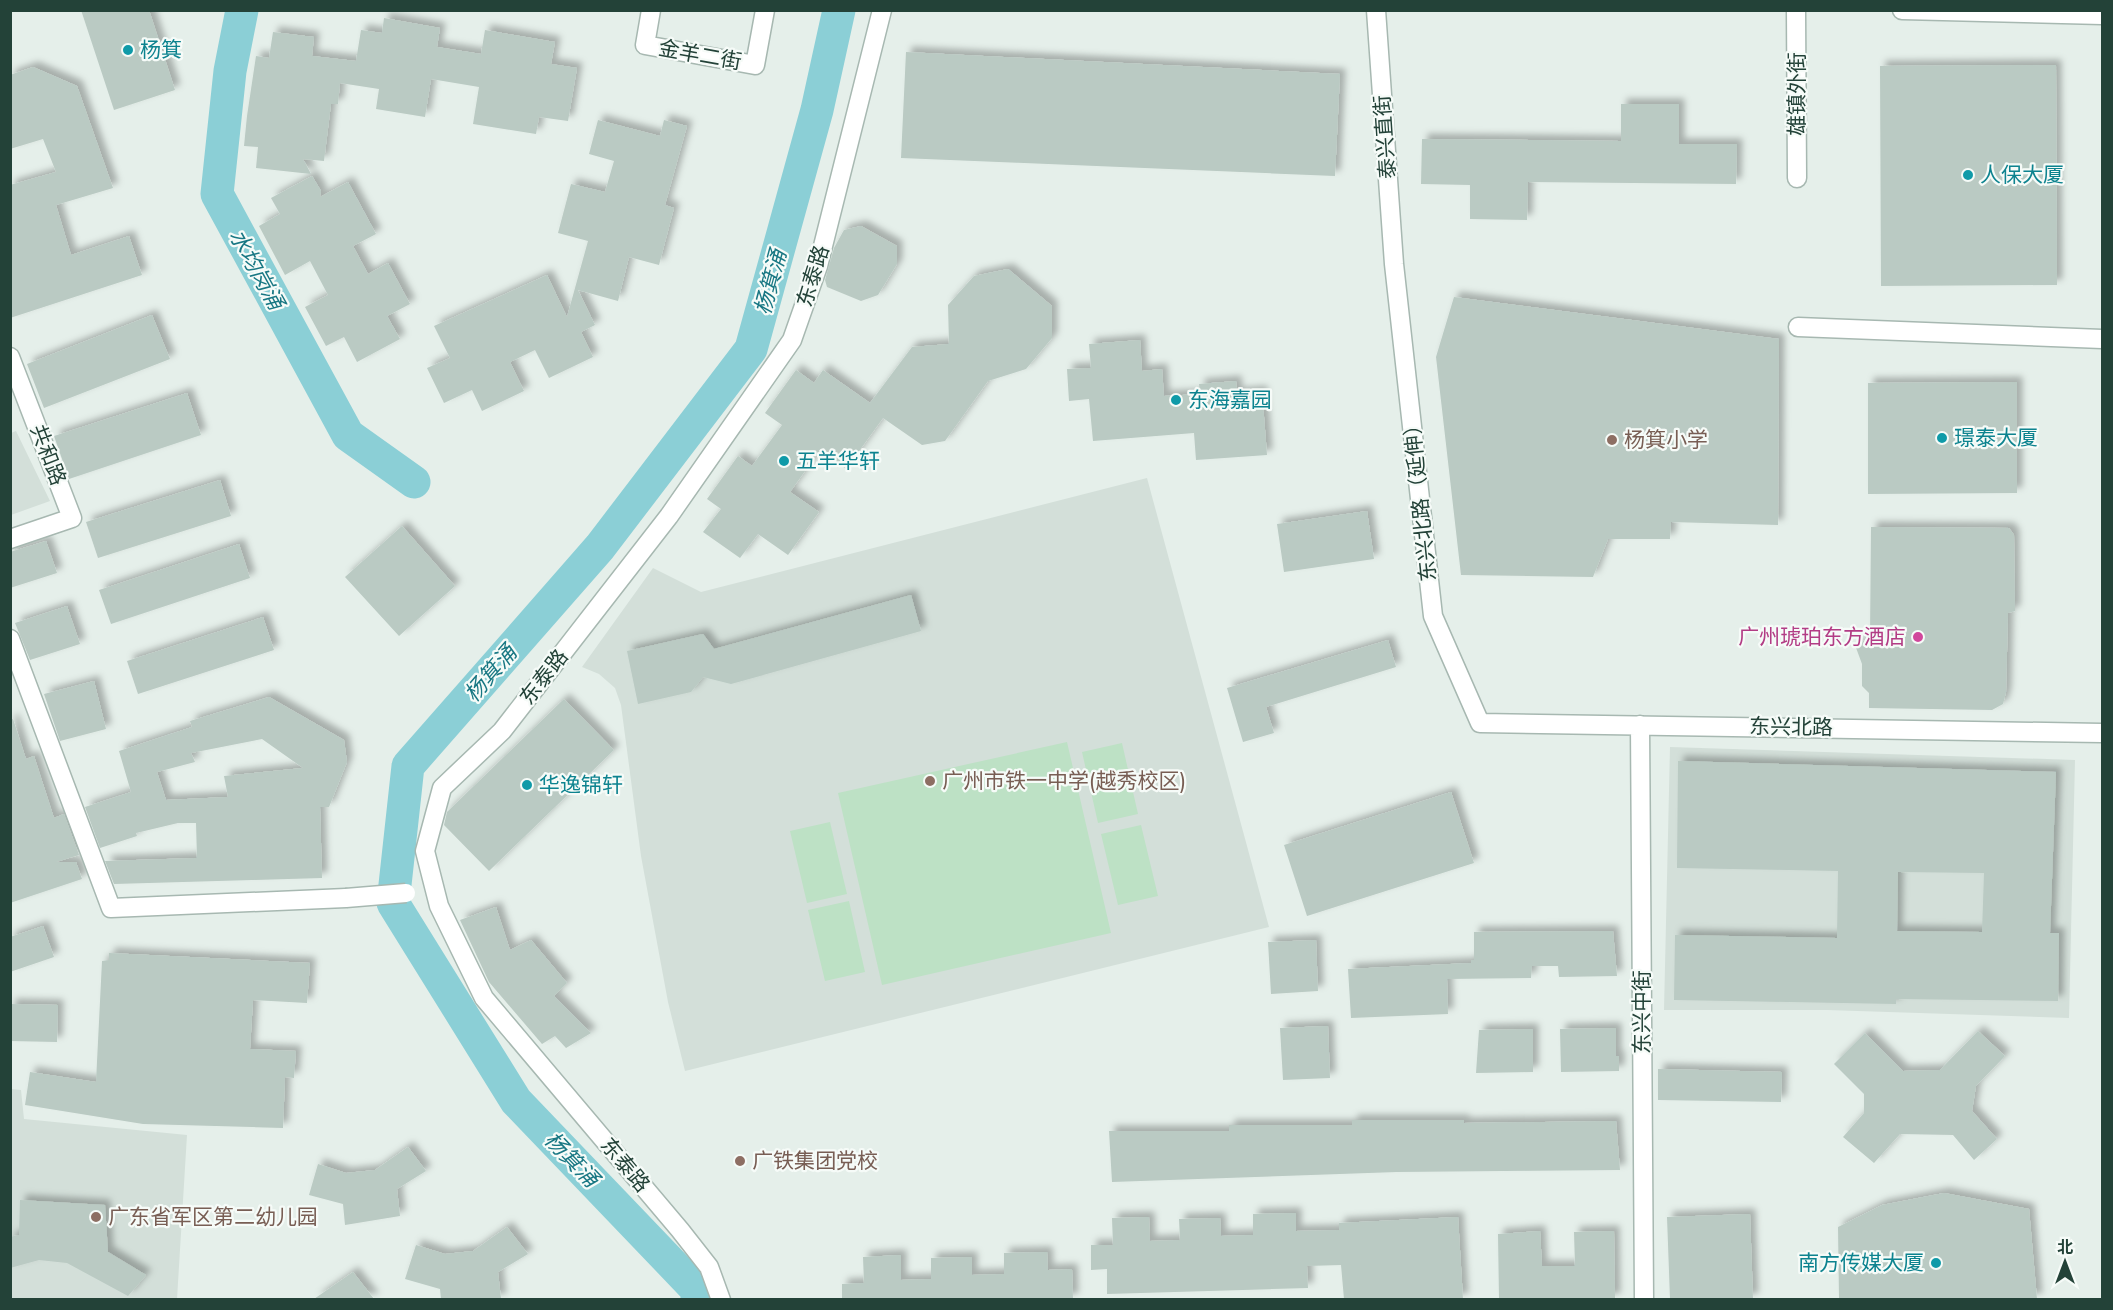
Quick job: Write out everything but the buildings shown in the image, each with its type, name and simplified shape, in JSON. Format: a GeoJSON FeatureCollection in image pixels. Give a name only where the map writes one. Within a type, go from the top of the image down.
{"type":"FeatureCollection","features":[{"type":"Feature","properties":{"kind":"street","name":"金羊二街"},"geometry":{"type":"LineString","coordinates":[[651,10],[645,45],[755,65],[765,10]]}},
{"type":"Feature","properties":{"kind":"street","name":"东泰路"},"geometry":{"type":"LineString","coordinates":[[721,1299],[708,1267],[680,1230],[484,998],[439,906],[425,851],[442,788],[502,731],[669,516],[792,340],[818,267],[882,10]]}},
{"type":"Feature","properties":{"kind":"street","name":"泰兴直街"},"geometry":{"type":"LineString","coordinates":[[1376,10],[1394,264]]}},
{"type":"Feature","properties":{"kind":"street","name":"雄镇外街"},"geometry":{"type":"LineString","coordinates":[[1796,10],[1797,178]]}},
{"type":"Feature","properties":{"kind":"street"},"geometry":{"type":"LineString","coordinates":[[1902,10],[2103,15]]}},
{"type":"Feature","properties":{"kind":"street","name":"东兴北路（延伸）"},"geometry":{"type":"LineString","coordinates":[[1394,264],[1432,616],[1480,723]]}},
{"type":"Feature","properties":{"kind":"street"},"geometry":{"type":"LineString","coordinates":[[1798,327],[2103,339]]}},
{"type":"Feature","properties":{"kind":"street","name":"共和路"},"geometry":{"type":"LineString","coordinates":[[10,357],[72,518],[10,539]]}},
{"type":"Feature","properties":{"kind":"street"},"geometry":{"type":"LineString","coordinates":[[10,639],[111,908],[346,898],[435,891]]}},
{"type":"Feature","properties":{"kind":"street","name":"东兴北路"},"geometry":{"type":"LineString","coordinates":[[1480,723],[2103,733]]}},
{"type":"Feature","properties":{"kind":"street","name":"东兴中街"},"geometry":{"type":"LineString","coordinates":[[1640,725],[1644,1299]]}},
{"type":"Feature","properties":{"kind":"shaded area"},"geometry":{"type":"Polygon","coordinates":[[[16,431],[50,501],[11,515],[11,433],[16,431]]]}},
{"type":"Feature","properties":{"kind":"shaded area","name":"广州市铁一中学(越秀校区)"},"geometry":{"type":"Polygon","coordinates":[[[1147,478],[1269,927],[685,1071],[668,1002],[641,856],[621,705],[615,688],[599,674],[582,667],[653,568],[701,592],[1147,478]]]}},
{"type":"Feature","properties":{"kind":"shaded area"},"geometry":{"type":"Polygon","coordinates":[[[1670,747],[2075,760],[2069,1018],[1827,1010],[1664,1010],[1670,747]]]}},
{"type":"Feature","properties":{"kind":"shaded area","name":"广东省军区第二幼儿园"},"geometry":{"type":"Polygon","coordinates":[[[11,1089],[21,1090],[24,1119],[187,1135],[177,1299],[11,1300],[11,1089]]]}},
{"type":"Feature","properties":{"kind":"green space"},"geometry":{"type":"Polygon","coordinates":[[[1067,742],[1111,933],[882,985],[838,793],[1067,742]]]}},
{"type":"Feature","properties":{"kind":"green space"},"geometry":{"type":"Polygon","coordinates":[[[1122,743],[1138,814],[1098,823],[1082,752],[1122,743]]]}},
{"type":"Feature","properties":{"kind":"green space"},"geometry":{"type":"Polygon","coordinates":[[[830,822],[847,894],[807,903],[790,831],[830,822]]]}},
{"type":"Feature","properties":{"kind":"green space"},"geometry":{"type":"Polygon","coordinates":[[[1141,825],[1158,896],[1118,905],[1101,834],[1141,825]]]}},
{"type":"Feature","properties":{"kind":"green space"},"geometry":{"type":"Polygon","coordinates":[[[849,901],[865,972],[825,981],[808,910],[849,901]]]}},
{"type":"Feature","properties":{"kind":"waterway","name":"水均岗涌"},"geometry":{"type":"LineString","coordinates":[[242,10],[230,71],[217,194],[348,435],[414,482]]}},
{"type":"Feature","properties":{"kind":"waterway","name":"杨箕涌"},"geometry":{"type":"LineString","coordinates":[[697,1300],[697,1290],[516,1101],[393,903],[408,766],[600,547],[751,349],[817,110],[839,10]]}},
{"type":"Feature","properties":{"kind":"place","name":"杨箕"},"geometry":{"type":"Point","coordinates":[128,50]}},
{"type":"Feature","properties":{"kind":"place","name":"人保大厦"},"geometry":{"type":"Point","coordinates":[1968,175]}},
{"type":"Feature","properties":{"kind":"place","name":"东海嘉园"},"geometry":{"type":"Point","coordinates":[1176,400]}},
{"type":"Feature","properties":{"kind":"place","name":"璟泰大厦"},"geometry":{"type":"Point","coordinates":[1942,438]}},
{"type":"Feature","properties":{"kind":"place","name":"杨箕小学"},"geometry":{"type":"Point","coordinates":[1612,440]}},
{"type":"Feature","properties":{"kind":"place","name":"五羊华轩"},"geometry":{"type":"Point","coordinates":[784,461]}},
{"type":"Feature","properties":{"kind":"place","name":"广州琥珀东方酒店"},"geometry":{"type":"Point","coordinates":[1918,637]}},
{"type":"Feature","properties":{"kind":"place","name":"广州市铁一中学(越秀校区)"},"geometry":{"type":"Point","coordinates":[930,781]}},
{"type":"Feature","properties":{"kind":"place","name":"华逸锦轩"},"geometry":{"type":"Point","coordinates":[527,785]}},
{"type":"Feature","properties":{"kind":"place","name":"广铁集团党校"},"geometry":{"type":"Point","coordinates":[740,1161]}},
{"type":"Feature","properties":{"kind":"place","name":"广东省军区第二幼儿园"},"geometry":{"type":"Point","coordinates":[96,1217]}},
{"type":"Feature","properties":{"kind":"place","name":"南方传媒大厦"},"geometry":{"type":"Point","coordinates":[1936,1263]}}]}
